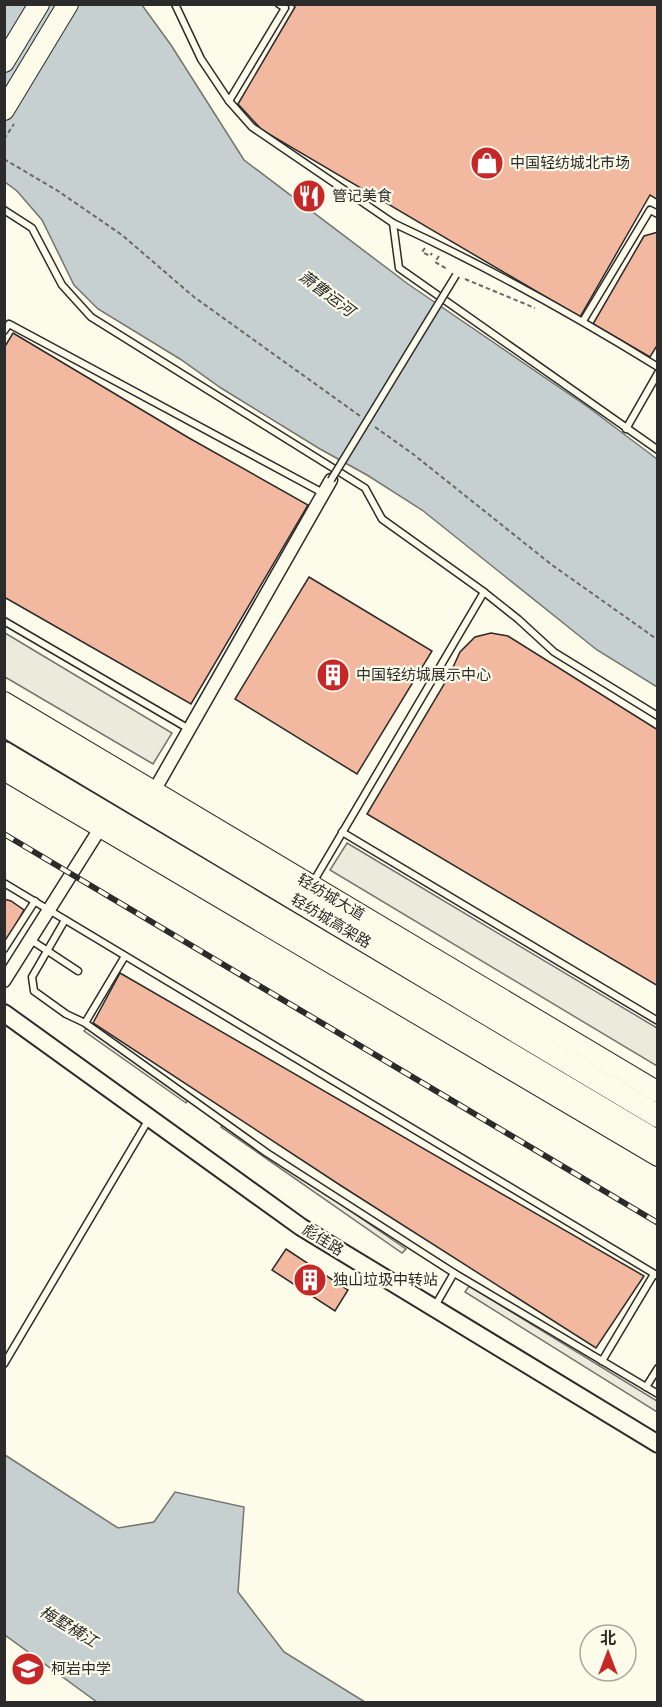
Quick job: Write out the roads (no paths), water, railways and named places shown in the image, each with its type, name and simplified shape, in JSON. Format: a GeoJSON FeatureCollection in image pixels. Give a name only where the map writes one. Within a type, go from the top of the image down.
{"type":"FeatureCollection","features":[{"type":"Feature","properties":{"kind":"highway","name":"轻纺城高架路"},"geometry":{"type":"LineString","coordinates":[[4,725],[657,1116]]}},
{"type":"Feature","properties":{"kind":"highway","name":"轻纺城高架路"},"geometry":{"type":"LineString","coordinates":[[4,753],[657,1142]]}},
{"type":"Feature","properties":{"kind":"main road"},"geometry":{"type":"LineString","coordinates":[[4,62],[39,4]]}},
{"type":"Feature","properties":{"kind":"main road"},"geometry":{"type":"LineString","coordinates":[[4,110],[68,4]]}},
{"type":"Feature","properties":{"kind":"main road","name":"轻纺城大道"},"geometry":{"type":"LineString","coordinates":[[4,702],[657,1092]]}},
{"type":"Feature","properties":{"kind":"main road"},"geometry":{"type":"LineString","coordinates":[[4,770],[657,1156]]}},
{"type":"Feature","properties":{"kind":"street"},"geometry":{"type":"LineString","coordinates":[[154,791],[331,480]]}},
{"type":"Feature","properties":{"kind":"street"},"geometry":{"type":"LineString","coordinates":[[4,981],[101,827]]}},
{"type":"Feature","properties":{"kind":"street","name":"彪佳路"},"geometry":{"type":"LineString","coordinates":[[4,1013],[301,1227],[657,1444]]}},
{"type":"Feature","properties":{"kind":"lane"},"geometry":{"type":"LineString","coordinates":[[175,4],[201,59],[229,101],[252,127],[393,223],[430,240],[583,321],[657,367]]}},
{"type":"Feature","properties":{"kind":"lane"},"geometry":{"type":"LineString","coordinates":[[229,101],[285,8],[279,4]]}},
{"type":"Feature","properties":{"kind":"lane"},"geometry":{"type":"LineString","coordinates":[[4,210],[32,228],[62,285],[91,317],[365,488],[382,519],[484,592],[554,652],[657,716]]}},
{"type":"Feature","properties":{"kind":"lane"},"geometry":{"type":"LineString","coordinates":[[583,321],[650,210],[657,214]]}},
{"type":"Feature","properties":{"kind":"lane"},"geometry":{"type":"LineString","coordinates":[[393,223],[399,268],[657,450]]}},
{"type":"Feature","properties":{"kind":"lane"},"geometry":{"type":"LineString","coordinates":[[331,480],[456,275]]}},
{"type":"Feature","properties":{"kind":"lane"},"geometry":{"type":"LineString","coordinates":[[4,331],[9,324],[324,493]]}},
{"type":"Feature","properties":{"kind":"lane"},"geometry":{"type":"LineString","coordinates":[[626,429],[657,373]]}},
{"type":"Feature","properties":{"kind":"lane"},"geometry":{"type":"LineString","coordinates":[[312,885],[484,592]]}},
{"type":"Feature","properties":{"kind":"lane"},"geometry":{"type":"LineString","coordinates":[[4,621],[189,729]]}},
{"type":"Feature","properties":{"kind":"lane"},"geometry":{"type":"LineString","coordinates":[[342,832],[657,1021]]}},
{"type":"Feature","properties":{"kind":"lane"},"geometry":{"type":"LineString","coordinates":[[4,883],[656,1275],[602,1361]]}},
{"type":"Feature","properties":{"kind":"lane"},"geometry":{"type":"LineString","coordinates":[[4,950],[35,902]]}},
{"type":"Feature","properties":{"kind":"lane"},"geometry":{"type":"LineString","coordinates":[[65,920],[32,977],[34,991],[66,1014],[85,1023],[267,1153],[454,1273],[657,1394]]}},
{"type":"Feature","properties":{"kind":"lane"},"geometry":{"type":"LineString","coordinates":[[31,940],[78,971]]}},
{"type":"Feature","properties":{"kind":"lane"},"geometry":{"type":"LineString","coordinates":[[85,1023],[125,956]]}},
{"type":"Feature","properties":{"kind":"lane"},"geometry":{"type":"LineString","coordinates":[[4,1364],[150,1118]]}},
{"type":"Feature","properties":{"kind":"lane"},"geometry":{"type":"LineString","coordinates":[[434,1308],[454,1273]]}},
{"type":"Feature","properties":{"kind":"lane"},"geometry":{"type":"LineString","coordinates":[[646,1387],[657,1368]]}},
{"type":"Feature","properties":{"kind":"water","name":"萧曹运河"},"geometry":{"type":"Polygon","coordinates":[[[5,5],[142,5],[171,45],[244,160],[408,284],[588,407],[657,459],[657,687],[597,650],[422,510],[221,388],[180,359],[98,309],[74,285],[42,220],[17,191],[5,182],[5,5]]]}},
{"type":"Feature","properties":{"kind":"water","name":"梅墅横江"},"geometry":{"type":"Polygon","coordinates":[[[5,1455],[118,1528],[154,1522],[175,1492],[244,1507],[238,1592],[284,1652],[365,1702],[97,1702],[5,1635],[5,1455]]]}},
{"type":"Feature","properties":{"kind":"railway"},"geometry":{"type":"LineString","coordinates":[[4,834],[658,1223]]}},
{"type":"Feature","properties":{"kind":"place","name":"中国轻纺城北市场"},"geometry":{"type":"Point","coordinates":[487,163]}},
{"type":"Feature","properties":{"kind":"place","name":"管记美食"},"geometry":{"type":"Point","coordinates":[309,196]}},
{"type":"Feature","properties":{"kind":"place","name":"中国轻纺城展示中心"},"geometry":{"type":"Point","coordinates":[333,675]}},
{"type":"Feature","properties":{"kind":"place","name":"独山垃圾中转站"},"geometry":{"type":"Point","coordinates":[310,1280]}},
{"type":"Feature","properties":{"kind":"place","name":"柯岩中学"},"geometry":{"type":"Point","coordinates":[28,1669]}}]}
